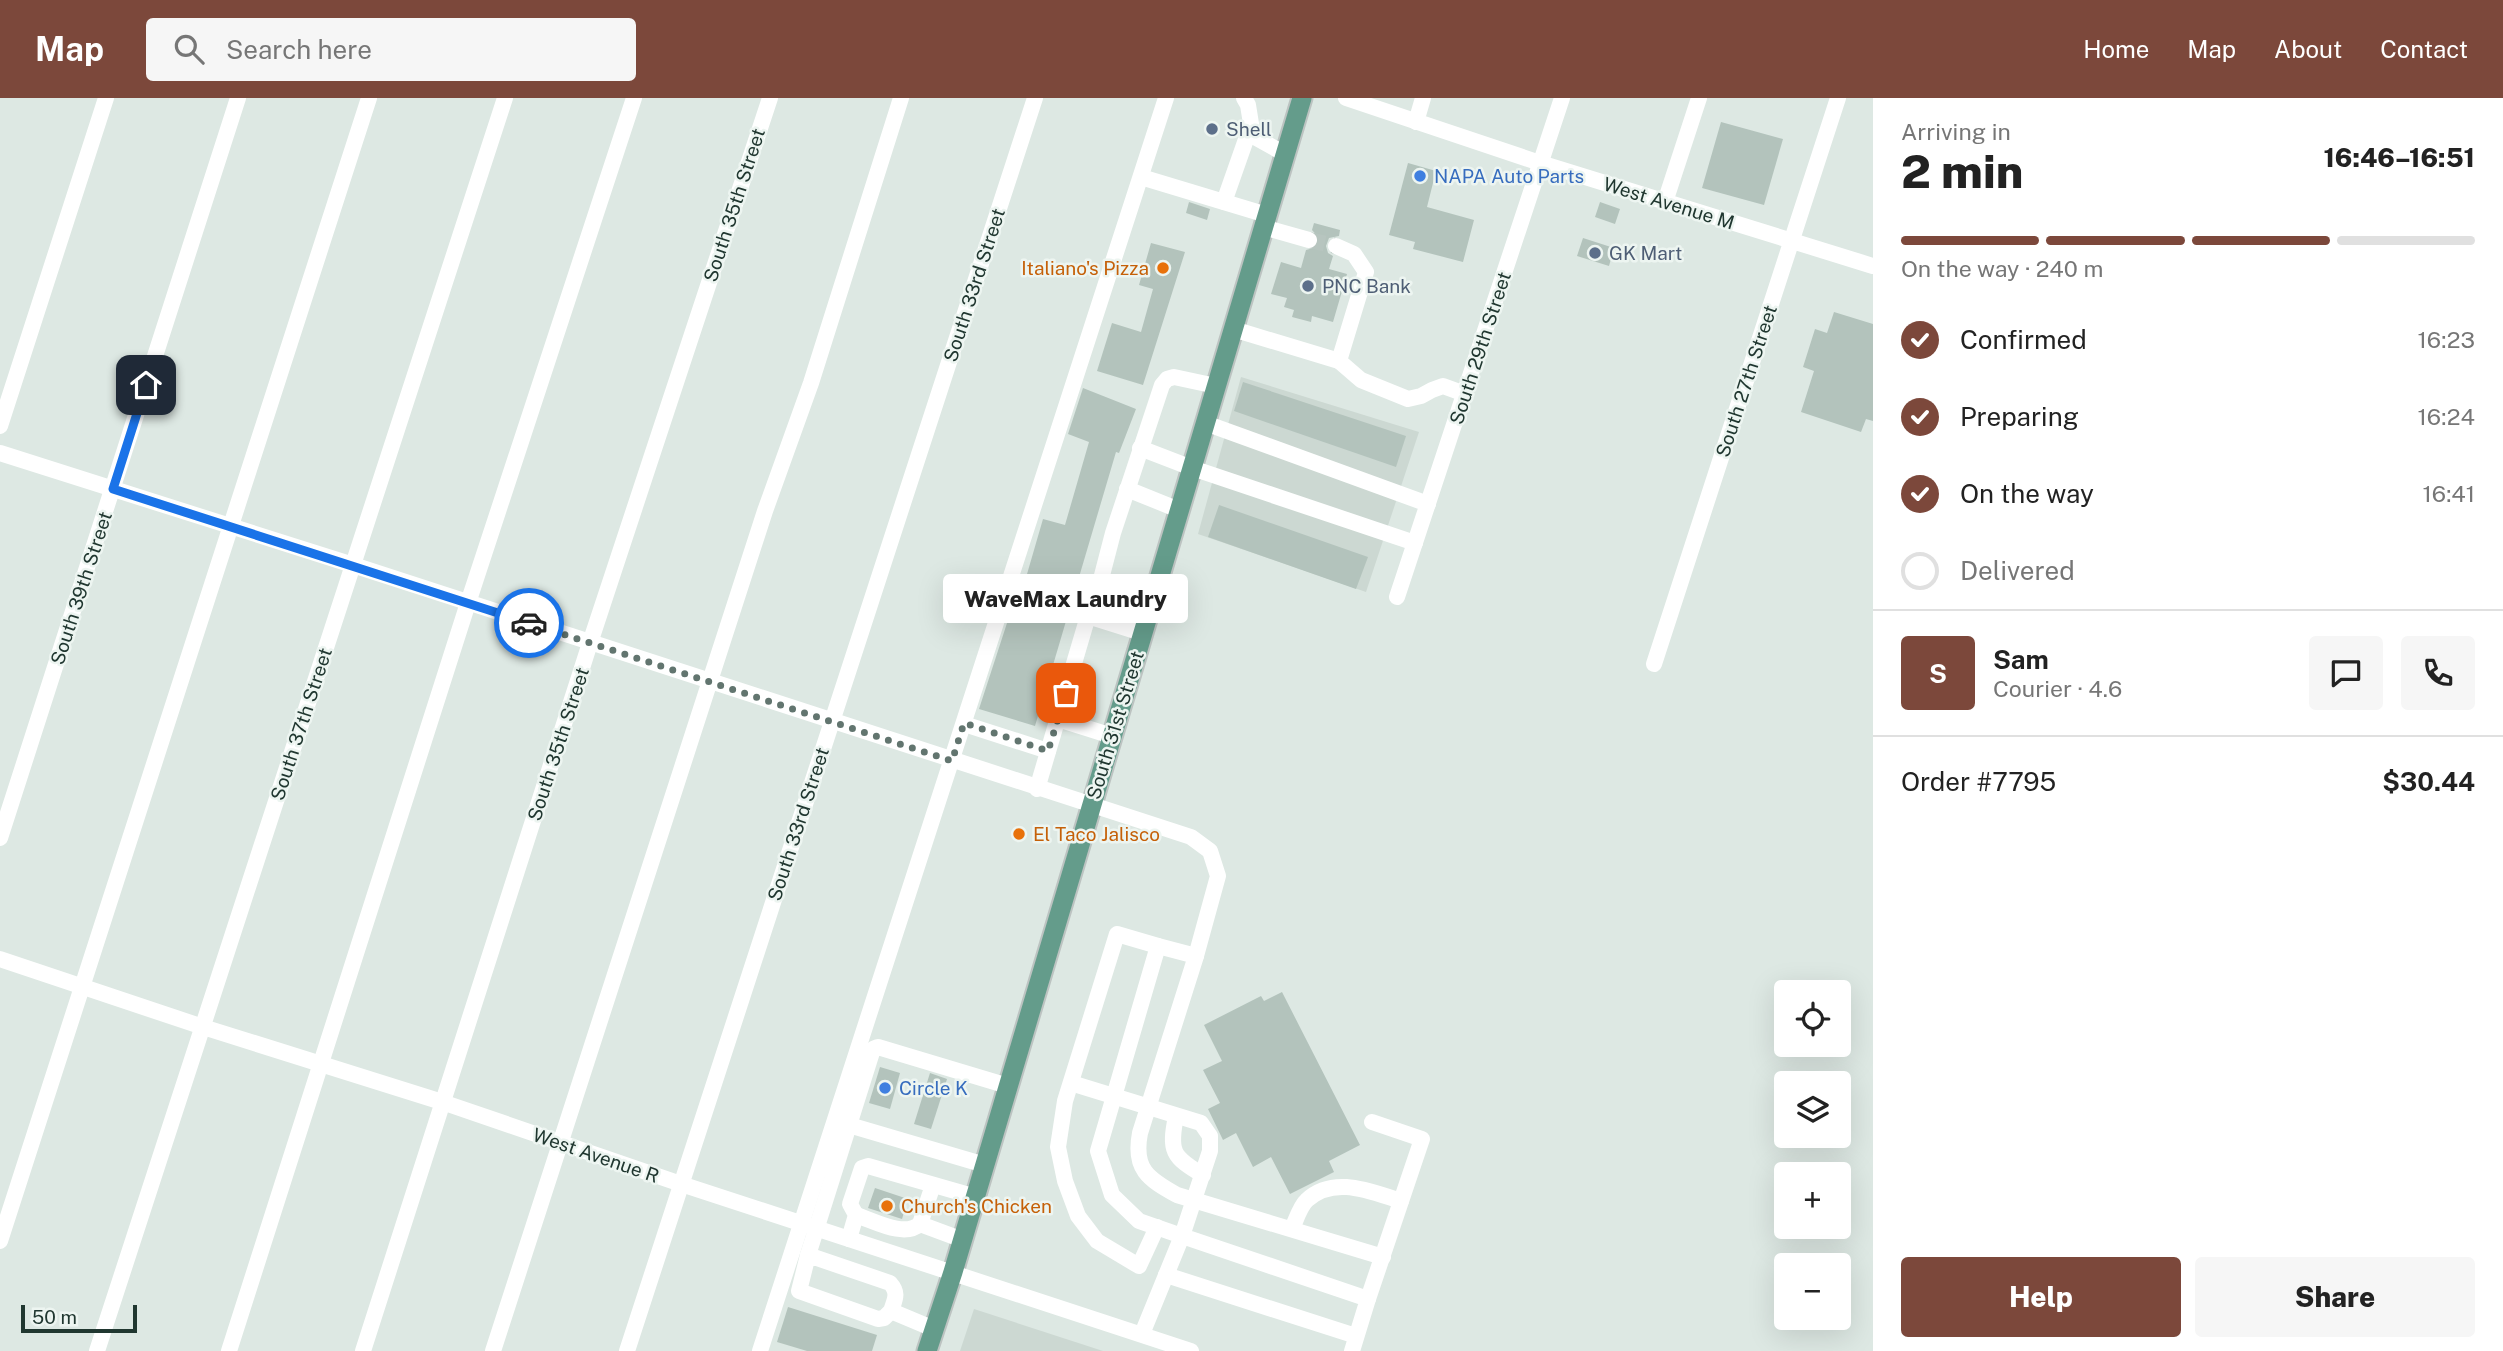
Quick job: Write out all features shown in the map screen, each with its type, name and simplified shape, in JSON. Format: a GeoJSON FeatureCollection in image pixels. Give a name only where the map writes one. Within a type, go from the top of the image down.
{"type":"FeatureCollection","features":[{"type":"Feature","properties":{"kind":"main road","name":"South 31st Street"},"geometry":{"type":"LineString","coordinates":[[927,1351],[963,1240],[1302,98]]}},
{"type":"Feature","properties":{"kind":"street"},"geometry":{"type":"LineString","coordinates":[[0,426],[106,98]]}},
{"type":"Feature","properties":{"kind":"street","name":"South 39th Street"},"geometry":{"type":"LineString","coordinates":[[0,838],[238,98]]}},
{"type":"Feature","properties":{"kind":"street"},"geometry":{"type":"LineString","coordinates":[[0,1241],[369,98]]}},
{"type":"Feature","properties":{"kind":"street","name":"South 37th Street"},"geometry":{"type":"LineString","coordinates":[[97,1351],[505,98]]}},
{"type":"Feature","properties":{"kind":"street"},"geometry":{"type":"LineString","coordinates":[[229,1351],[371,914],[468,603],[635,98]]}},
{"type":"Feature","properties":{"kind":"street","name":"South 35th Street"},"geometry":{"type":"LineString","coordinates":[[363,1351],[590,643],[770,98]]}},
{"type":"Feature","properties":{"kind":"street"},"geometry":{"type":"LineString","coordinates":[[493,1351],[765,511],[811,383],[901,98]]}},
{"type":"Feature","properties":{"kind":"street","name":"South 33rd Street"},"geometry":{"type":"LineString","coordinates":[[627,1351],[1035,98]]}},
{"type":"Feature","properties":{"kind":"street"},"geometry":{"type":"LineString","coordinates":[[808,1255],[890,1283],[897,1296],[891,1311],[884,1318],[878,1319],[799,1290],[808,1255],[808,1226],[964,723],[1140,177],[1165,102],[1179,98]]}},
{"type":"Feature","properties":{"kind":"street"},"geometry":{"type":"LineString","coordinates":[[1244,98],[1255,139],[1285,154]]}},
{"type":"Feature","properties":{"kind":"street","name":"West Avenue M"},"geometry":{"type":"LineString","coordinates":[[1346,98],[1540,163],[1873,267]]}},
{"type":"Feature","properties":{"kind":"street"},"geometry":{"type":"LineString","coordinates":[[1416,122],[1423,98]]}},
{"type":"Feature","properties":{"kind":"street","name":"South 29th Street"},"geometry":{"type":"LineString","coordinates":[[1396,597],[1562,98]]}},
{"type":"Feature","properties":{"kind":"street"},"geometry":{"type":"LineString","coordinates":[[1665,202],[1699,98]]}},
{"type":"Feature","properties":{"kind":"street","name":"South 27th Street"},"geometry":{"type":"LineString","coordinates":[[1654,664],[1838,98]]}},
{"type":"Feature","properties":{"kind":"street"},"geometry":{"type":"LineString","coordinates":[[1224,202],[1250,128]]}},
{"type":"Feature","properties":{"kind":"street"},"geometry":{"type":"LineString","coordinates":[[1140,177],[1224,202],[1309,240]]}},
{"type":"Feature","properties":{"kind":"street"},"geometry":{"type":"LineString","coordinates":[[1336,246],[1354,254],[1366,272],[1339,361]]}},
{"type":"Feature","properties":{"kind":"street"},"geometry":{"type":"LineString","coordinates":[[1233,329],[1339,361],[1361,380],[1408,399],[1443,387],[1465,394]]}},
{"type":"Feature","properties":{"kind":"street"},"geometry":{"type":"LineString","coordinates":[[1150,608],[1108,592],[1100,583],[1102,570],[1162,385],[1167,379],[1174,377],[1216,387]]}},
{"type":"Feature","properties":{"kind":"street"},"geometry":{"type":"LineString","coordinates":[[1205,424],[1428,503]]}},
{"type":"Feature","properties":{"kind":"street"},"geometry":{"type":"LineString","coordinates":[[1140,448],[1192,468],[1415,542]]}},
{"type":"Feature","properties":{"kind":"street"},"geometry":{"type":"LineString","coordinates":[[0,453],[1191,838],[1210,851],[1218,876],[1138,1146],[1141,1167],[1160,1185],[1177,1195],[1383,1257]]}},
{"type":"Feature","properties":{"kind":"street"},"geometry":{"type":"LineString","coordinates":[[1127,489],[1179,510]]}},
{"type":"Feature","properties":{"kind":"street"},"geometry":{"type":"LineString","coordinates":[[1037,789],[1088,617],[1142,633]]}},
{"type":"Feature","properties":{"kind":"street"},"geometry":{"type":"LineString","coordinates":[[1058,719],[1112,736]]}},
{"type":"Feature","properties":{"kind":"street"},"geometry":{"type":"LineString","coordinates":[[964,723],[1048,751]]}},
{"type":"Feature","properties":{"kind":"street"},"geometry":{"type":"LineString","coordinates":[[1157,1227],[1139,1266],[1097,1241],[1078,1216],[1065,1181],[1058,1147],[1065,1101],[1117,934],[1196,956]]}},
{"type":"Feature","properties":{"kind":"street"},"geometry":{"type":"LineString","coordinates":[[1158,946],[1098,1151],[1112,1195],[1139,1221],[1368,1299]]}},
{"type":"Feature","properties":{"kind":"street","name":"West Avenue R"},"geometry":{"type":"LineString","coordinates":[[0,960],[442,1102],[681,1184],[953,1272],[1150,1342],[1191,1351]]}},
{"type":"Feature","properties":{"kind":"street"},"geometry":{"type":"LineString","coordinates":[[760,1351],[849,1125],[873,1049],[878,1047],[1008,1086]]}},
{"type":"Feature","properties":{"kind":"street"},"geometry":{"type":"LineString","coordinates":[[1070,1083],[1201,1123],[1210,1136],[1210,1151],[1195,1200],[1166,1275],[1150,1342]]}},
{"type":"Feature","properties":{"kind":"street"},"geometry":{"type":"LineString","coordinates":[[1176,1116],[1171,1138],[1173,1153],[1184,1164],[1203,1175]]}},
{"type":"Feature","properties":{"kind":"street"},"geometry":{"type":"LineString","coordinates":[[1166,1275],[1354,1344],[1422,1139],[1372,1122]]}},
{"type":"Feature","properties":{"kind":"street"},"geometry":{"type":"LineString","coordinates":[[849,1125],[985,1165]]}},
{"type":"Feature","properties":{"kind":"street"},"geometry":{"type":"LineString","coordinates":[[933,1185],[920,1224],[914,1230],[905,1231],[856,1215],[850,1204],[862,1168],[868,1166],[975,1197]]}},
{"type":"Feature","properties":{"kind":"street"},"geometry":{"type":"LineString","coordinates":[[1292,1229],[1305,1201],[1335,1186],[1349,1186],[1401,1201]]}},
{"type":"Feature","properties":{"kind":"street"},"geometry":{"type":"LineString","coordinates":[[849,1239],[856,1215]]}},
{"type":"Feature","properties":{"kind":"street"},"geometry":{"type":"LineString","coordinates":[[920,1224],[963,1240]]}},
{"type":"Feature","properties":{"kind":"street"},"geometry":{"type":"LineString","coordinates":[[891,1311],[934,1329]]}},
{"type":"Feature","properties":{"kind":"shaded area"},"geometry":{"type":"Polygon","coordinates":[[[1241,377],[1419,432],[1366,592],[1198,534],[1241,377]]]}},
{"type":"Feature","properties":{"kind":"shaded area"},"geometry":{"type":"Polygon","coordinates":[[[974,1309],[1103,1351],[960,1351],[974,1309]]]}},
{"type":"Feature","properties":{"kind":"building"},"geometry":{"type":"Polygon","coordinates":[[[1721,122],[1783,139],[1764,205],[1702,188],[1721,122]]]}},
{"type":"Feature","properties":{"kind":"building"},"geometry":{"type":"Polygon","coordinates":[[[1408,163],[1436,171],[1427,207],[1474,220],[1463,262],[1413,249],[1415,242],[1389,235],[1408,163]]]}},
{"type":"Feature","properties":{"kind":"building"},"geometry":{"type":"Polygon","coordinates":[[[1189,202],[1210,209],[1207,220],[1186,213],[1189,202]]]}},
{"type":"Feature","properties":{"kind":"building"},"geometry":{"type":"Polygon","coordinates":[[[1600,202],[1620,209],[1615,224],[1595,217],[1600,202]]]}},
{"type":"Feature","properties":{"kind":"building"},"geometry":{"type":"Polygon","coordinates":[[[1314,223],[1340,230],[1339,236],[1329,238],[1326,246],[1328,253],[1333,256],[1329,269],[1347,274],[1333,322],[1312,316],[1311,322],[1292,317],[1294,310],[1284,307],[1287,298],[1271,294],[1281,262],[1301,268],[1306,250],[1317,247],[1319,238],[1312,230],[1314,223]]]}},
{"type":"Feature","properties":{"kind":"building"},"geometry":{"type":"Polygon","coordinates":[[[1583,238],[1614,248],[1609,266],[1577,256],[1583,238]]]}},
{"type":"Feature","properties":{"kind":"building"},"geometry":{"type":"Polygon","coordinates":[[[1151,243],[1185,252],[1143,385],[1097,371],[1112,323],[1141,332],[1153,289],[1139,285],[1151,243]]]}},
{"type":"Feature","properties":{"kind":"building"},"geometry":{"type":"Polygon","coordinates":[[[1834,312],[1873,324],[1873,421],[1866,419],[1861,432],[1801,412],[1814,371],[1803,367],[1815,329],[1827,333],[1834,312]]]}},
{"type":"Feature","properties":{"kind":"building"},"geometry":{"type":"Polygon","coordinates":[[[1243,382],[1406,436],[1396,467],[1234,411],[1243,382]]]}},
{"type":"Feature","properties":{"kind":"building"},"geometry":{"type":"Polygon","coordinates":[[[1083,388],[1136,409],[1119,453],[1116,452],[1035,726],[979,709],[1021,580],[1025,581],[1043,519],[1065,525],[1089,442],[1068,434],[1083,388]]]}},
{"type":"Feature","properties":{"kind":"building"},"geometry":{"type":"Polygon","coordinates":[[[1219,505],[1368,557],[1356,589],[1208,537],[1219,505]]]}},
{"type":"Feature","properties":{"kind":"building"},"geometry":{"type":"Polygon","coordinates":[[[1282,992],[1360,1145],[1329,1161],[1334,1172],[1290,1194],[1271,1157],[1253,1167],[1236,1133],[1223,1140],[1208,1109],[1220,1103],[1203,1070],[1222,1061],[1204,1025],[1261,996],[1264,1001],[1282,992]]]}},
{"type":"Feature","properties":{"kind":"building","name":"Circle K"},"geometry":{"type":"Polygon","coordinates":[[[880,1067],[900,1073],[890,1109],[869,1103],[880,1067]]]}},
{"type":"Feature","properties":{"kind":"building"},"geometry":{"type":"Polygon","coordinates":[[[930,1073],[947,1079],[931,1129],[914,1124],[930,1073]]]}},
{"type":"Feature","properties":{"kind":"building","name":"Church's Chicken"},"geometry":{"type":"Polygon","coordinates":[[[875,1188],[908,1199],[902,1219],[868,1208],[875,1188]]]}},
{"type":"Feature","properties":{"kind":"building"},"geometry":{"type":"Polygon","coordinates":[[[788,1307],[877,1335],[872,1351],[807,1351],[777,1342],[788,1307]]]}},
{"type":"Feature","properties":{"kind":"tunnel"},"geometry":{"type":"LineString","coordinates":[[1309,240],[1336,246]]}},
{"type":"Feature","properties":{"kind":"way so far"},"geometry":{"type":"LineString","coordinates":[[529,623],[952,761],[964,723],[1048,751],[1066,693]]}},
{"type":"Feature","properties":{"kind":"place","name":"Shell"},"geometry":{"type":"Point","coordinates":[1212,129]}},
{"type":"Feature","properties":{"kind":"place","name":"NAPA Auto Parts"},"geometry":{"type":"Point","coordinates":[1420,176]}},
{"type":"Feature","properties":{"kind":"place","name":"GK Mart"},"geometry":{"type":"Point","coordinates":[1595,253]}},
{"type":"Feature","properties":{"kind":"place","name":"Italiano's Pizza"},"geometry":{"type":"Point","coordinates":[1163,268]}},
{"type":"Feature","properties":{"kind":"place","name":"PNC Bank"},"geometry":{"type":"Point","coordinates":[1308,286]}},
{"type":"Feature","properties":{"kind":"place","name":"WaveMax Laundry"},"geometry":{"type":"Point","coordinates":[1066,693]}},
{"type":"Feature","properties":{"kind":"place","name":"El Taco Jalisco"},"geometry":{"type":"Point","coordinates":[1019,834]}},
{"type":"Feature","properties":{"kind":"place","name":"Circle K"},"geometry":{"type":"Point","coordinates":[885,1088]}},
{"type":"Feature","properties":{"kind":"place","name":"Church's Chicken"},"geometry":{"type":"Point","coordinates":[887,1206]}},
{"type":"Feature","properties":{"kind":"route"},"geometry":{"type":"LineString","coordinates":[[146,385],[113,489],[529,623]]}}]}
